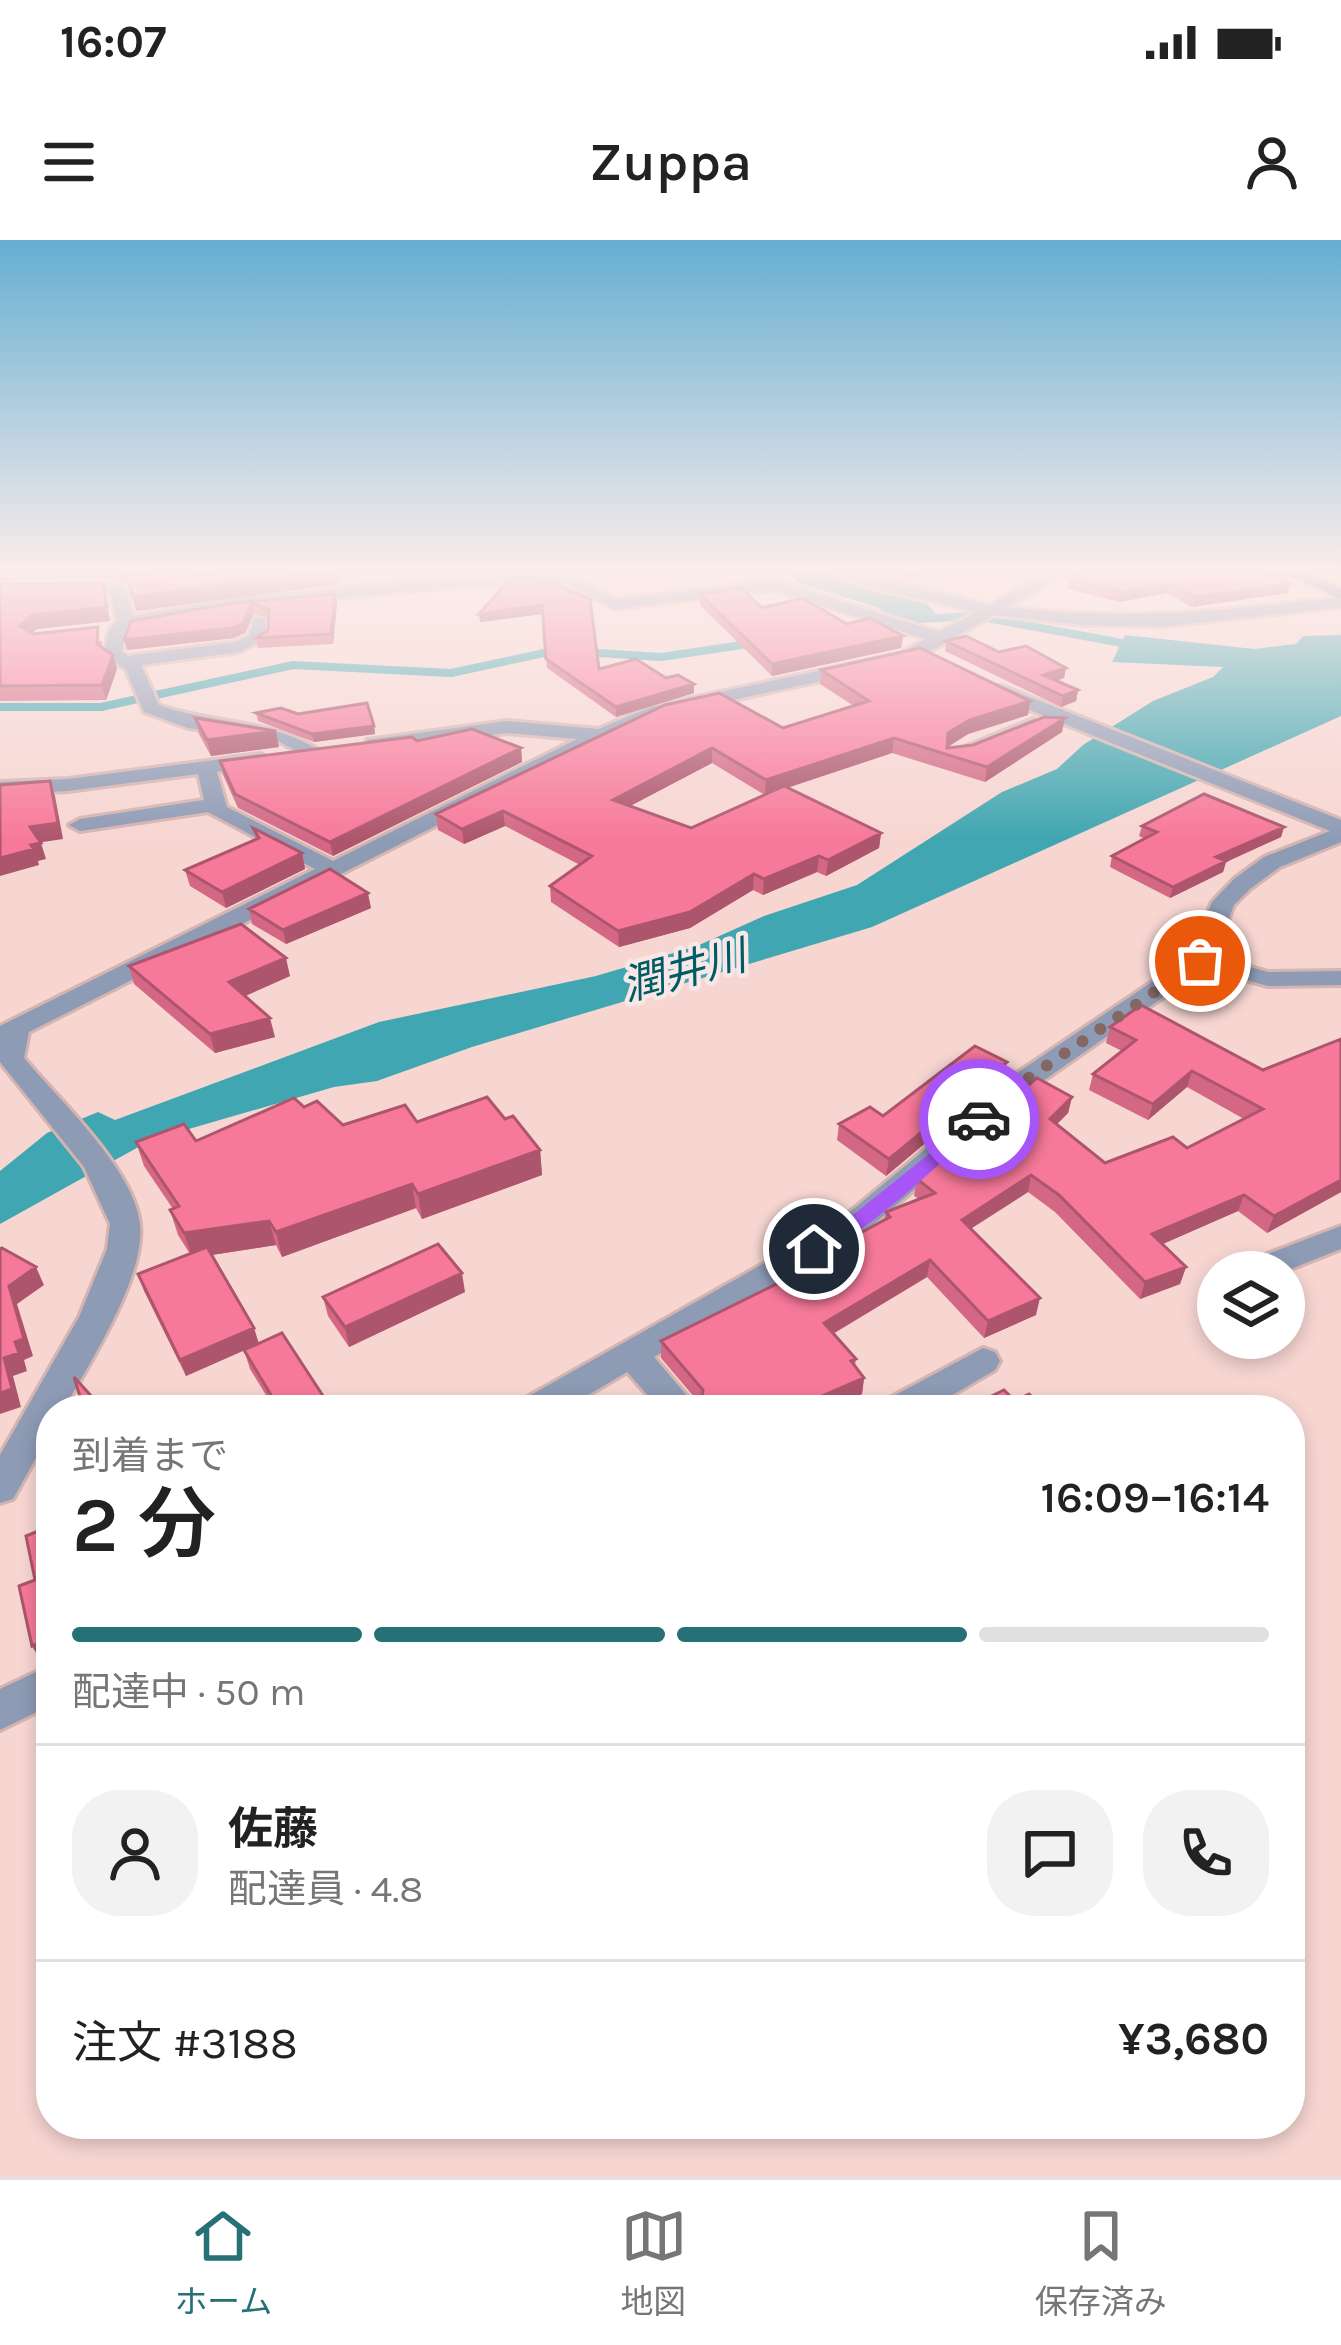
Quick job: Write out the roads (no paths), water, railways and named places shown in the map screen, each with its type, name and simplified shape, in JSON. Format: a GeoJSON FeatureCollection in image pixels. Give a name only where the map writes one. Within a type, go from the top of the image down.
{"type":"FeatureCollection","features":[{"type":"Feature","properties":{"kind":"street"},"geometry":{"type":"LineString","coordinates":[[125,659],[141,659]]}},
{"type":"Feature","properties":{"kind":"street"},"geometry":{"type":"LineString","coordinates":[[51,1395],[114,1280],[125,1224],[104,1178],[10,1058],[5,1030],[600,735],[658,711],[889,659]]}},
{"type":"Feature","properties":{"kind":"street"},"geometry":{"type":"LineString","coordinates":[[0,788],[206,768],[321,751],[283,736],[188,722],[151,708],[128,661]]}},
{"type":"Feature","properties":{"kind":"street"},"geometry":{"type":"LineString","coordinates":[[978,680],[1082,728],[1341,831]]}},
{"type":"Feature","properties":{"kind":"street"},"geometry":{"type":"LineString","coordinates":[[955,755],[977,742],[1057,717]]}},
{"type":"Feature","properties":{"kind":"street"},"geometry":{"type":"LineString","coordinates":[[354,747],[507,727],[600,735]]}},
{"type":"Feature","properties":{"kind":"street"},"geometry":{"type":"LineString","coordinates":[[206,768],[216,805]]}},
{"type":"Feature","properties":{"kind":"street"},"geometry":{"type":"LineString","coordinates":[[80,825],[216,805],[330,868]]}},
{"type":"Feature","properties":{"kind":"street"},"geometry":{"type":"LineString","coordinates":[[562,1395],[850,1228],[1027,1079],[1200,961],[1222,902],[1242,884],[1272,862],[1341,831]]}},
{"type":"Feature","properties":{"kind":"street"},"geometry":{"type":"LineString","coordinates":[[1200,961],[1268,979],[1341,978]]}},
{"type":"Feature","properties":{"kind":"street"},"geometry":{"type":"LineString","coordinates":[[1305,1252],[1338,1240]]}},
{"type":"Feature","properties":{"kind":"street"},"geometry":{"type":"LineString","coordinates":[[633,1356],[668,1395]]}},
{"type":"Feature","properties":{"kind":"street"},"geometry":{"type":"LineString","coordinates":[[924,1395],[983,1361]]}},
{"type":"Feature","properties":{"kind":"street"},"geometry":{"type":"LineString","coordinates":[[0,1488],[36,1422]]}},
{"type":"Feature","properties":{"kind":"street"},"geometry":{"type":"LineString","coordinates":[[0,1709],[36,1691]]}},
{"type":"Feature","properties":{"kind":"water","name":"潤井川"},"geometry":{"type":"Polygon","coordinates":[[[1341,659],[1341,716],[872,927],[472,1047],[377,1081],[334,1087],[151,1140],[0,1224],[0,1171],[47,1133],[98,1112],[115,1120],[379,1022],[596,976],[697,946],[764,916],[857,885],[1002,792],[1057,769],[1083,745],[1153,701],[1213,677],[1223,667],[1112,662],[1341,659]]]}},
{"type":"Feature","properties":{"kind":"waterway"},"geometry":{"type":"LineString","coordinates":[[0,707],[101,707],[293,665],[451,673],[514,659]]}}]}
